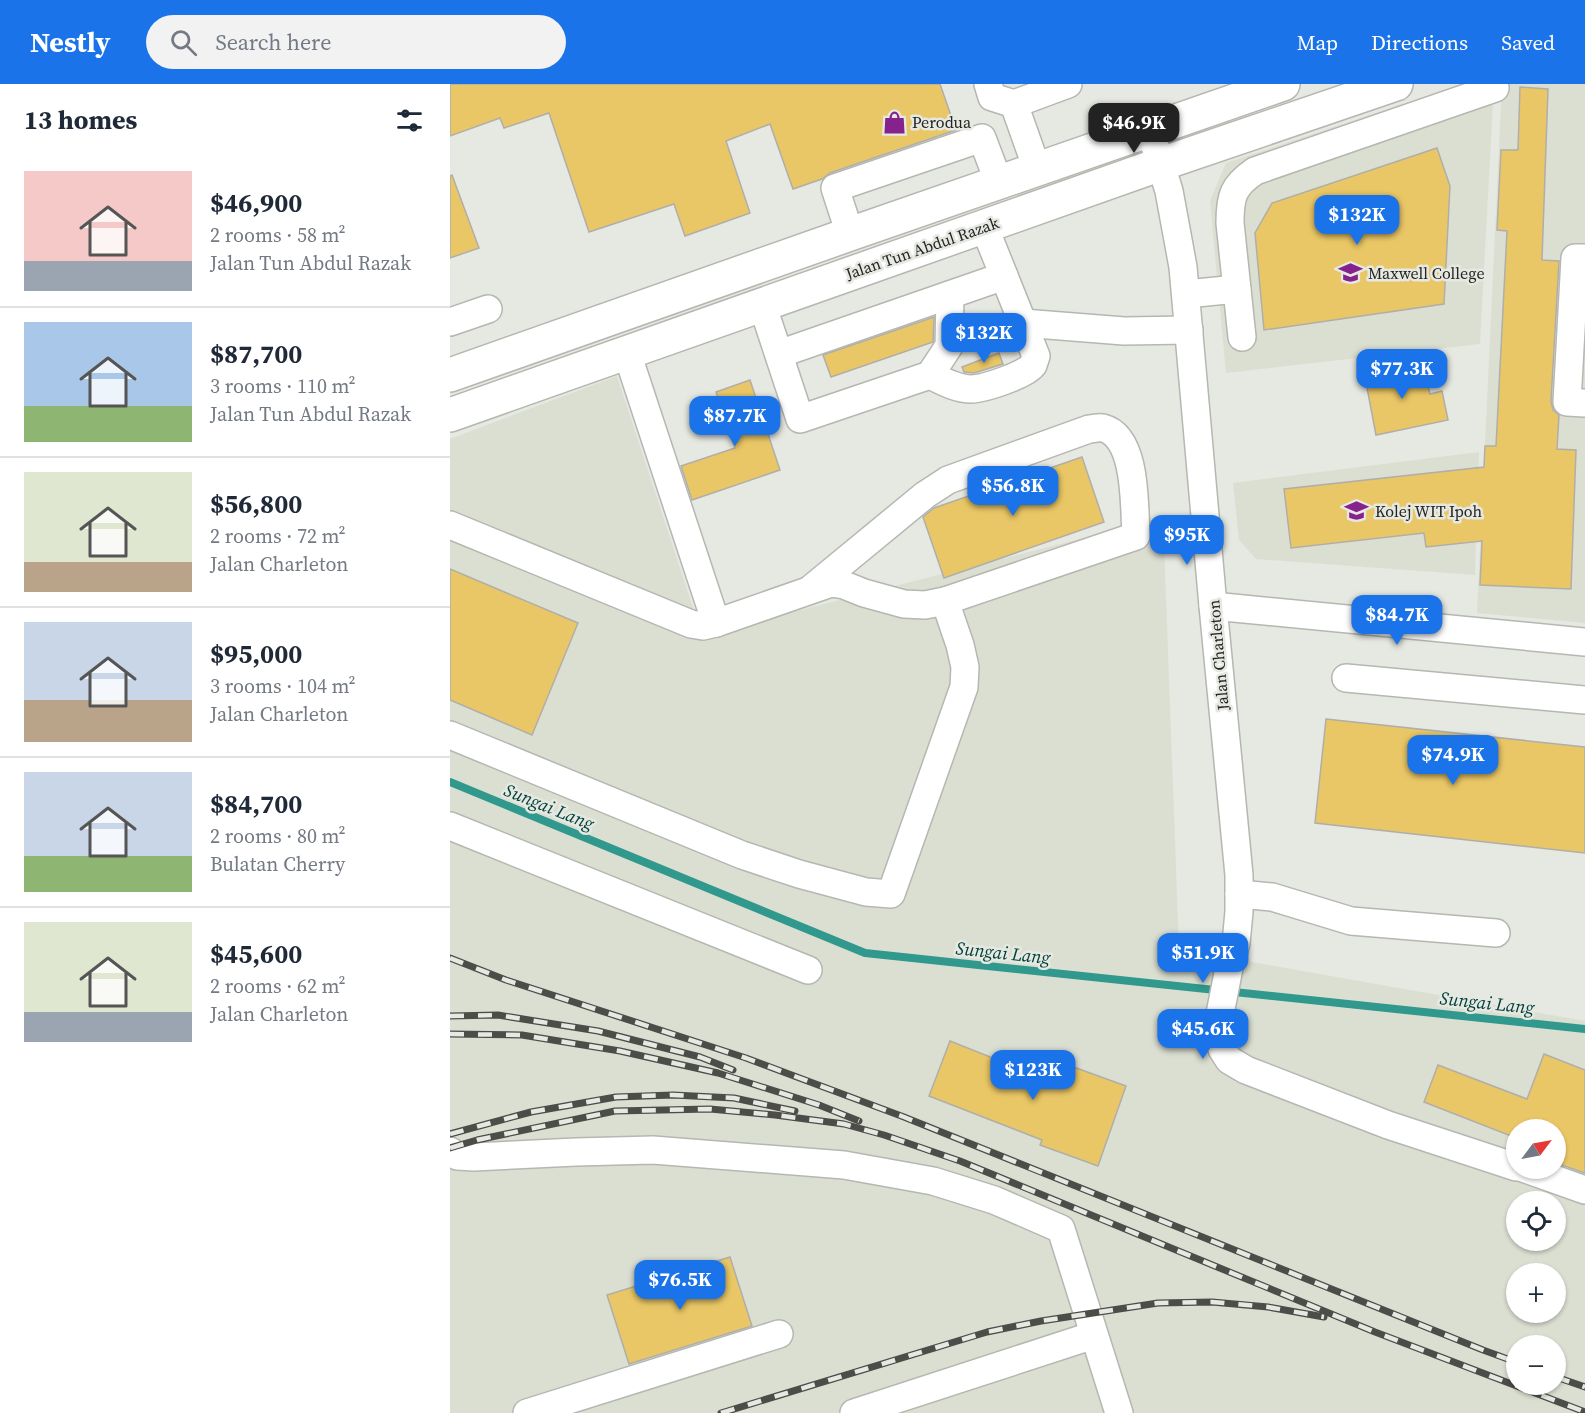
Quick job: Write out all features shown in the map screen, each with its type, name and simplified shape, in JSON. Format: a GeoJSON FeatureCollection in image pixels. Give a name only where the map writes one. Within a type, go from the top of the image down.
{"type":"FeatureCollection","features":[{"type":"Feature","properties":{"kind":"main road"},"geometry":{"type":"LineString","coordinates":[[450,375],[1283,84]]}},
{"type":"Feature","properties":{"kind":"main road","name":"Jalan Tun Abdul Razak"},"geometry":{"type":"LineString","coordinates":[[450,416],[762,304],[1391,85]]}},
{"type":"Feature","properties":{"kind":"street"},"geometry":{"type":"LineString","coordinates":[[988,84],[992,97],[1014,104],[1068,84]]}},
{"type":"Feature","properties":{"kind":"street"},"geometry":{"type":"LineString","coordinates":[[1242,337],[1230,207],[1233,194],[1242,180],[1255,171],[1495,88]]}},
{"type":"Feature","properties":{"kind":"street"},"geometry":{"type":"LineString","coordinates":[[1014,104],[1037,169]]}},
{"type":"Feature","properties":{"kind":"street","name":"Jalan Charleton"},"geometry":{"type":"LineString","coordinates":[[1150,130],[1169,190],[1184,267],[1239,875],[1236,943],[1218,1024],[1218,1036],[1222,1049],[1229,1060],[1255,1074],[1388,1125],[1506,1164]]}},
{"type":"Feature","properties":{"kind":"street"},"geometry":{"type":"LineString","coordinates":[[850,234],[835,188],[982,138],[999,183]]}},
{"type":"Feature","properties":{"kind":"street"},"geometry":{"type":"LineString","coordinates":[[930,375],[958,387],[971,389],[986,387],[1023,373],[1032,366],[1036,356],[984,226]]}},
{"type":"Feature","properties":{"kind":"street"},"geometry":{"type":"LineString","coordinates":[[1585,258],[1575,258],[1567,402],[1585,403]]}},
{"type":"Feature","properties":{"kind":"street"},"geometry":{"type":"LineString","coordinates":[[778,354],[1004,276]]}},
{"type":"Feature","properties":{"kind":"street"},"geometry":{"type":"LineString","coordinates":[[1186,294],[1237,289]]}},
{"type":"Feature","properties":{"kind":"street"},"geometry":{"type":"LineString","coordinates":[[762,304],[800,419],[930,375],[949,346],[950,295]]}},
{"type":"Feature","properties":{"kind":"street"},"geometry":{"type":"LineString","coordinates":[[450,321],[488,309]]}},
{"type":"Feature","properties":{"kind":"street"},"geometry":{"type":"LineString","coordinates":[[1023,323],[1124,331],[1189,330]]}},
{"type":"Feature","properties":{"kind":"street"},"geometry":{"type":"LineString","coordinates":[[627,353],[716,623]]}},
{"type":"Feature","properties":{"kind":"street"},"geometry":{"type":"LineString","coordinates":[[450,525],[691,624],[703,626],[716,623],[831,583],[904,604],[925,605],[945,601],[1136,536],[1132,477],[1128,457],[1122,443],[1113,433],[1102,428],[1089,429],[948,480],[925,495],[810,590]]}},
{"type":"Feature","properties":{"kind":"street"},"geometry":{"type":"LineString","coordinates":[[450,735],[742,855],[799,874],[866,892],[891,894],[964,687],[965,667],[945,601]]}},
{"type":"Feature","properties":{"kind":"street"},"geometry":{"type":"LineString","coordinates":[[1213,606],[1585,642]]}},
{"type":"Feature","properties":{"kind":"street"},"geometry":{"type":"LineString","coordinates":[[1346,678],[1585,700]]}},
{"type":"Feature","properties":{"kind":"street"},"geometry":{"type":"LineString","coordinates":[[450,826],[808,970]]}},
{"type":"Feature","properties":{"kind":"street"},"geometry":{"type":"LineString","coordinates":[[1239,894],[1272,897],[1351,921],[1496,933]]}},
{"type":"Feature","properties":{"kind":"street"},"geometry":{"type":"LineString","coordinates":[[450,1151],[458,1156],[474,1157],[653,1150],[844,1165],[933,1181],[993,1200],[1061,1229],[1119,1413]]}},
{"type":"Feature","properties":{"kind":"street"},"geometry":{"type":"LineString","coordinates":[[1554,1179],[1585,1190]]}},
{"type":"Feature","properties":{"kind":"street"},"geometry":{"type":"LineString","coordinates":[[527,1413],[779,1334]]}},
{"type":"Feature","properties":{"kind":"street"},"geometry":{"type":"LineString","coordinates":[[854,1413],[1094,1335]]}},
{"type":"Feature","properties":{"kind":"shaded area","name":"Maxwell College"},"geometry":{"type":"Polygon","coordinates":[[[1463,84],[1494,84],[1480,344],[1226,373],[1210,201],[1226,163],[1463,84]]]}},
{"type":"Feature","properties":{"kind":"shaded area"},"geometry":{"type":"Polygon","coordinates":[[[1502,84],[1585,84],[1585,623],[1477,613],[1502,84]]]}},
{"type":"Feature","properties":{"kind":"shaded area"},"geometry":{"type":"Polygon","coordinates":[[[617,376],[702,635],[1163,518],[1179,949],[1585,1021],[1585,1413],[450,1413],[450,439],[617,376]]]}},
{"type":"Feature","properties":{"kind":"shaded area","name":"Kolej WIT Ipoh"},"geometry":{"type":"Polygon","coordinates":[[[1479,452],[1475,575],[1256,559],[1239,540],[1233,483],[1479,452]]]}},
{"type":"Feature","properties":{"kind":"building"},"geometry":{"type":"Polygon","coordinates":[[[450,84],[940,84],[956,130],[830,173],[822,179],[793,189],[770,124],[726,141],[750,213],[685,236],[674,204],[589,232],[549,113],[504,128],[500,118],[450,136],[450,84]]]}},
{"type":"Feature","properties":{"kind":"building"},"geometry":{"type":"Polygon","coordinates":[[[1520,87],[1548,89],[1542,260],[1559,261],[1551,401],[1553,410],[1559,415],[1557,449],[1576,450],[1571,589],[1480,585],[1482,541],[1426,547],[1424,533],[1291,548],[1284,489],[1484,467],[1485,446],[1496,446],[1507,231],[1497,230],[1501,150],[1518,150],[1520,87]]]}},
{"type":"Feature","properties":{"kind":"building"},"geometry":{"type":"Polygon","coordinates":[[[1437,148],[1450,186],[1444,304],[1264,330],[1255,233],[1272,203],[1437,148]]]}},
{"type":"Feature","properties":{"kind":"building"},"geometry":{"type":"Polygon","coordinates":[[[452,175],[479,248],[450,258],[450,176],[452,175]]]}},
{"type":"Feature","properties":{"kind":"building"},"geometry":{"type":"Polygon","coordinates":[[[934,317],[933,342],[831,377],[823,355],[934,317]]]}},
{"type":"Feature","properties":{"kind":"building"},"geometry":{"type":"Polygon","coordinates":[[[999,353],[1003,364],[974,373],[964,372],[962,367],[999,353]]]}},
{"type":"Feature","properties":{"kind":"building"},"geometry":{"type":"Polygon","coordinates":[[[1407,363],[1411,381],[1426,378],[1430,394],[1442,391],[1448,420],[1376,435],[1364,372],[1407,363]]]}},
{"type":"Feature","properties":{"kind":"building"},"geometry":{"type":"Polygon","coordinates":[[[750,380],[780,470],[692,500],[681,466],[735,448],[716,392],[750,380]]]}},
{"type":"Feature","properties":{"kind":"building"},"geometry":{"type":"Polygon","coordinates":[[[1082,457],[1104,522],[944,578],[923,517],[934,508],[1082,457]]]}},
{"type":"Feature","properties":{"kind":"building"},"geometry":{"type":"Polygon","coordinates":[[[450,569],[578,623],[532,735],[450,700],[450,569]]]}},
{"type":"Feature","properties":{"kind":"building"},"geometry":{"type":"Polygon","coordinates":[[[1326,719],[1585,747],[1585,853],[1315,823],[1326,719]]]}},
{"type":"Feature","properties":{"kind":"building"},"geometry":{"type":"Polygon","coordinates":[[[950,1041],[1061,1085],[1068,1065],[1126,1086],[1098,1166],[1040,1145],[1042,1140],[929,1096],[950,1041]]]}},
{"type":"Feature","properties":{"kind":"building"},"geometry":{"type":"Polygon","coordinates":[[[1544,1054],[1585,1070],[1585,1173],[1566,1166],[1566,1119],[1506,1119],[1506,1134],[1424,1102],[1438,1065],[1527,1099],[1544,1054]]]}},
{"type":"Feature","properties":{"kind":"building"},"geometry":{"type":"Polygon","coordinates":[[[730,1257],[752,1326],[629,1364],[607,1295],[730,1257]]]}},
{"type":"Feature","properties":{"kind":"waterway","name":"Sungai Lang"},"geometry":{"type":"LineString","coordinates":[[450,782],[865,953],[1585,1029]]}},
{"type":"Feature","properties":{"kind":"railway"},"geometry":{"type":"LineString","coordinates":[[450,958],[506,980],[746,1058],[904,1117],[1506,1358]]}},
{"type":"Feature","properties":{"kind":"railway"},"geometry":{"type":"LineString","coordinates":[[450,1016],[498,1015],[598,1031],[700,1057],[733,1070]]}},
{"type":"Feature","properties":{"kind":"railway"},"geometry":{"type":"LineString","coordinates":[[450,1034],[522,1035],[620,1051],[718,1073],[819,1105],[859,1121]]}},
{"type":"Feature","properties":{"kind":"railway"},"geometry":{"type":"LineString","coordinates":[[450,1134],[531,1112],[616,1097],[673,1095],[734,1098],[795,1111]]}},
{"type":"Feature","properties":{"kind":"railway"},"geometry":{"type":"LineString","coordinates":[[450,1148],[477,1140],[615,1111],[710,1109],[844,1124],[960,1161],[1375,1332],[1585,1412]]}},
{"type":"Feature","properties":{"kind":"railway"},"geometry":{"type":"LineString","coordinates":[[721,1413],[987,1332],[1041,1321],[1158,1303],[1212,1302],[1268,1307],[1324,1317]]}},
{"type":"Feature","properties":{"kind":"railway"},"geometry":{"type":"LineString","coordinates":[[1566,1380],[1585,1387]]}},
{"type":"Feature","properties":{"kind":"place","name":"Perodua"},"geometry":{"type":"Point","coordinates":[894,122]}},
{"type":"Feature","properties":{"kind":"place","name":"Maxwell College"},"geometry":{"type":"Point","coordinates":[1350,273]}},
{"type":"Feature","properties":{"kind":"place","name":"Kolej WIT Ipoh"},"geometry":{"type":"Point","coordinates":[1357,511]}}]}
